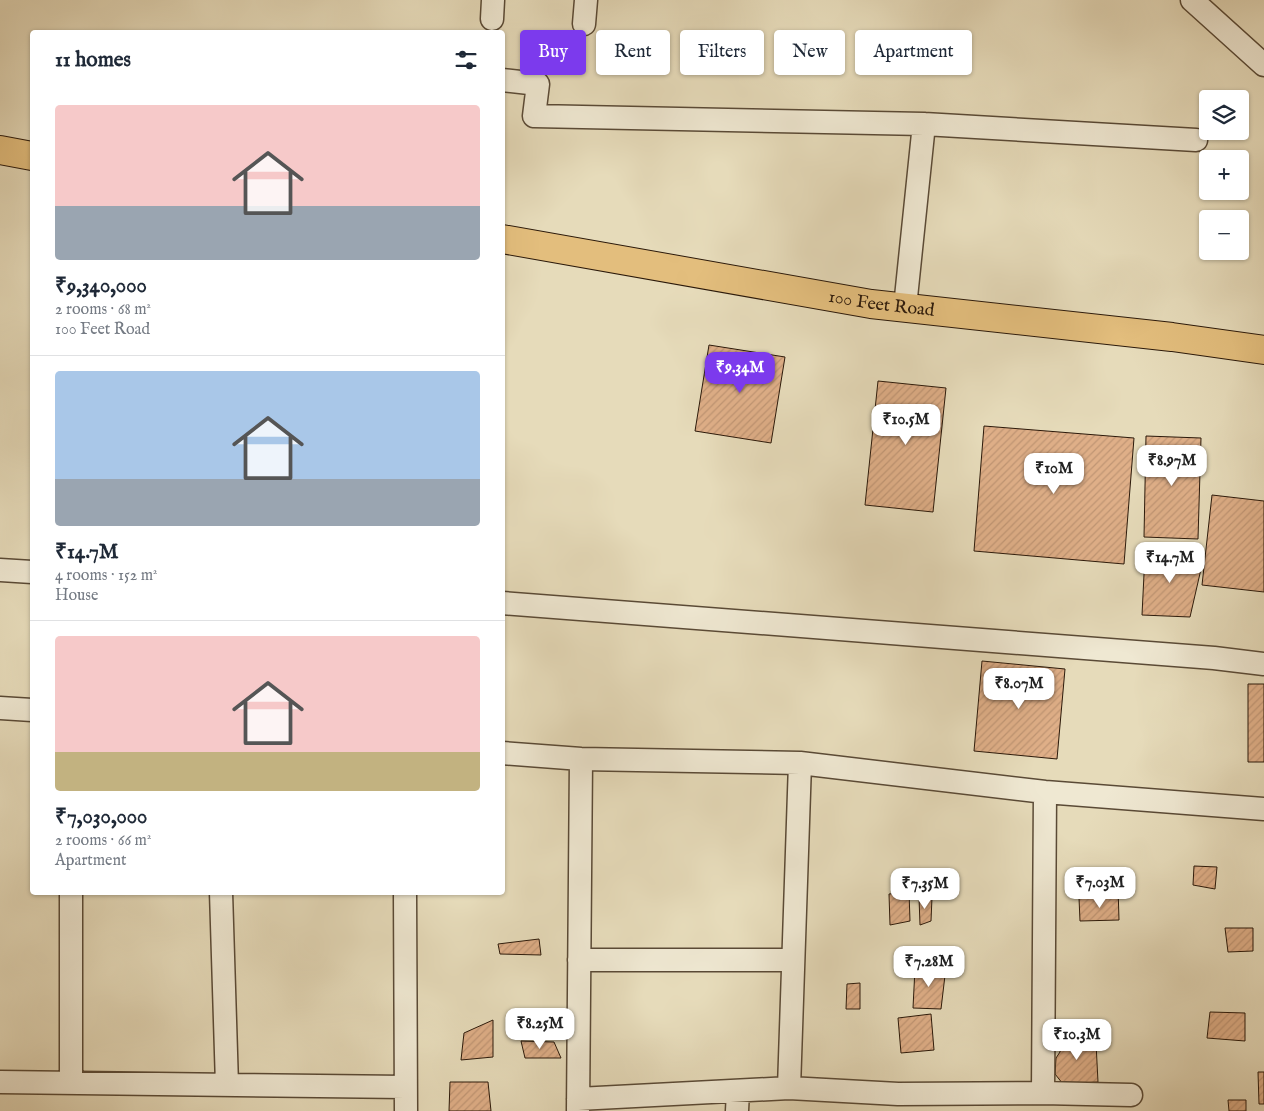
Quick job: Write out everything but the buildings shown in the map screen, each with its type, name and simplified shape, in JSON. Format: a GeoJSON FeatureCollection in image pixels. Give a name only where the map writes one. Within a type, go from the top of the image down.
{"type":"FeatureCollection","features":[{"type":"Feature","properties":{"kind":"main road"},"geometry":{"type":"LineString","coordinates":[[0,150],[30,156]]}},
{"type":"Feature","properties":{"kind":"main road","name":"100 Feet Road"},"geometry":{"type":"LineString","coordinates":[[505,241],[871,304],[1172,337],[1264,350]]}},
{"type":"Feature","properties":{"kind":"street"},"geometry":{"type":"LineString","coordinates":[[584,24],[586,0]]}},
{"type":"Feature","properties":{"kind":"street"},"geometry":{"type":"LineString","coordinates":[[1192,0],[1264,65]]}},
{"type":"Feature","properties":{"kind":"street"},"geometry":{"type":"LineString","coordinates":[[505,80],[538,84],[534,116],[924,124],[1196,140]]}},
{"type":"Feature","properties":{"kind":"street"},"geometry":{"type":"LineString","coordinates":[[905,307],[924,124]]}},
{"type":"Feature","properties":{"kind":"street"},"geometry":{"type":"LineString","coordinates":[[0,570],[30,572]]}},
{"type":"Feature","properties":{"kind":"street"},"geometry":{"type":"LineString","coordinates":[[505,603],[1214,658],[1264,664]]}},
{"type":"Feature","properties":{"kind":"street"},"geometry":{"type":"LineString","coordinates":[[0,708],[30,710]]}},
{"type":"Feature","properties":{"kind":"street"},"geometry":{"type":"LineString","coordinates":[[505,752],[581,759],[800,763],[1045,792],[1264,809]]}},
{"type":"Feature","properties":{"kind":"street"},"geometry":{"type":"LineString","coordinates":[[581,759],[578,1105],[738,1101],[789,1088],[897,1102],[1043,1093],[1131,1095]]}},
{"type":"Feature","properties":{"kind":"street"},"geometry":{"type":"LineString","coordinates":[[789,1088],[800,763]]}},
{"type":"Feature","properties":{"kind":"street"},"geometry":{"type":"LineString","coordinates":[[1043,1093],[1045,792]]}},
{"type":"Feature","properties":{"kind":"street"},"geometry":{"type":"LineString","coordinates":[[71,895],[71,1083]]}},
{"type":"Feature","properties":{"kind":"street"},"geometry":{"type":"LineString","coordinates":[[221,895],[227,1085]]}},
{"type":"Feature","properties":{"kind":"street"},"geometry":{"type":"LineString","coordinates":[[406,895],[406,1111]]}},
{"type":"Feature","properties":{"kind":"street"},"geometry":{"type":"LineString","coordinates":[[579,960],[793,960]]}},
{"type":"Feature","properties":{"kind":"street"},"geometry":{"type":"LineString","coordinates":[[0,1082],[405,1087]]}}]}
